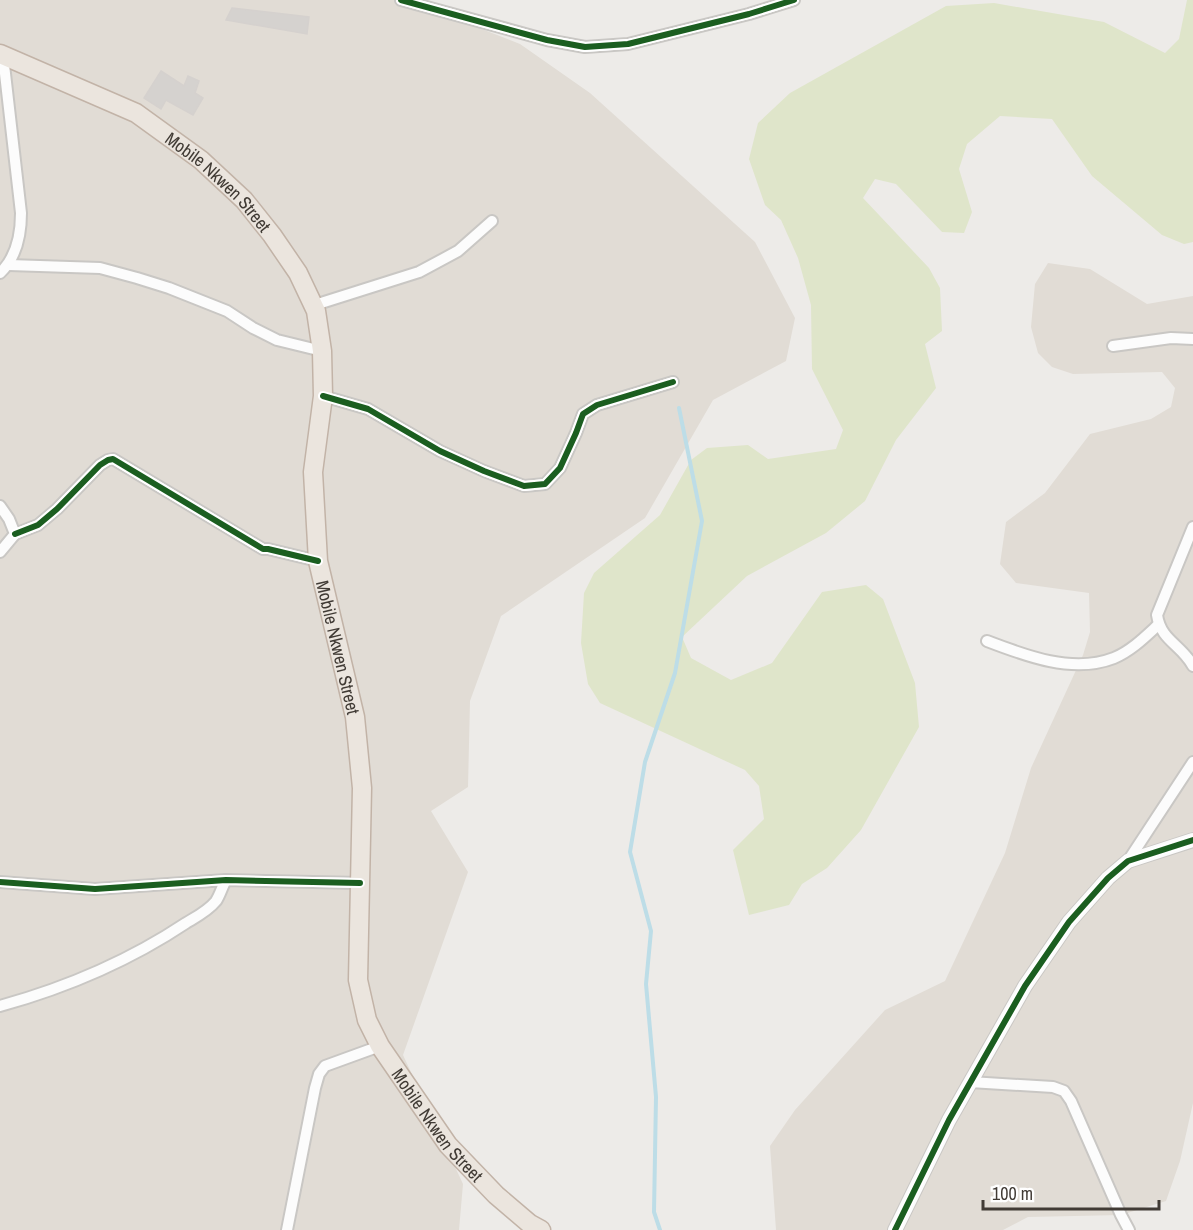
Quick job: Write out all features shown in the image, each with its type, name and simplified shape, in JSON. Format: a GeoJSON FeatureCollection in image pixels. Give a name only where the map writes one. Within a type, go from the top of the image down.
{"type":"FeatureCollection","features":[{"type":"Feature","properties":{"kind":"highway","name":"Mobile Nkwen Street"},"geometry":{"type":"LineString","coordinates":[[2,55],[136,113],[201,160],[244,200],[272,235],[298,273],[316,311],[322,351],[323,396],[313,472],[318,561],[355,717],[362,788],[358,980],[367,1020],[380,1046],[448,1145],[496,1195],[532,1228]]}},
{"type":"Feature","properties":{"kind":"street"},"geometry":{"type":"LineString","coordinates":[[401,0],[547,40],[585,47],[628,44],[749,14],[794,0]]}},
{"type":"Feature","properties":{"kind":"street"},"geometry":{"type":"LineString","coordinates":[[2,55],[21,213],[21,232],[16,249],[4,269]]}},
{"type":"Feature","properties":{"kind":"street"},"geometry":{"type":"LineString","coordinates":[[316,311],[321,303],[419,273],[458,251],[492,222]]}},
{"type":"Feature","properties":{"kind":"street"},"geometry":{"type":"LineString","coordinates":[[4,269],[100,268],[169,288],[227,311],[277,340],[322,351]]}},
{"type":"Feature","properties":{"kind":"street"},"geometry":{"type":"LineString","coordinates":[[1113,346],[1171,338],[1193,339]]}},
{"type":"Feature","properties":{"kind":"street"},"geometry":{"type":"LineString","coordinates":[[323,396],[368,409],[440,451],[524,486],[545,484],[560,468],[583,414],[597,405],[673,382]]}},
{"type":"Feature","properties":{"kind":"street"},"geometry":{"type":"LineString","coordinates":[[0,552],[15,534],[38,525],[100,465],[113,459],[263,549],[318,561]]}},
{"type":"Feature","properties":{"kind":"street"},"geometry":{"type":"LineString","coordinates":[[0,506],[15,534]]}},
{"type":"Feature","properties":{"kind":"street"},"geometry":{"type":"LineString","coordinates":[[1193,526],[1157,615],[1158,625],[1163,633],[1188,657],[1193,666]]}},
{"type":"Feature","properties":{"kind":"street"},"geometry":{"type":"LineString","coordinates":[[987,641],[1027,656],[1068,663],[1095,663],[1115,658],[1141,642],[1158,625]]}},
{"type":"Feature","properties":{"kind":"street"},"geometry":{"type":"LineString","coordinates":[[895,1230],[949,1120],[1025,986],[1069,922],[1108,878],[1128,861],[1193,762]]}},
{"type":"Feature","properties":{"kind":"street"},"geometry":{"type":"LineString","coordinates":[[1128,861],[1193,840]]}},
{"type":"Feature","properties":{"kind":"street"},"geometry":{"type":"LineString","coordinates":[[0,1006],[38,996],[156,943],[205,911],[216,901],[226,880]]}},
{"type":"Feature","properties":{"kind":"street"},"geometry":{"type":"LineString","coordinates":[[0,882],[95,889],[226,880],[360,882]]}},
{"type":"Feature","properties":{"kind":"street"},"geometry":{"type":"LineString","coordinates":[[287,1230],[319,1074],[325,1066],[380,1046]]}},
{"type":"Feature","properties":{"kind":"street"},"geometry":{"type":"LineString","coordinates":[[970,1082],[1053,1087],[1064,1091],[1071,1101],[1129,1230]]}},
{"type":"Feature","properties":{"kind":"shaded area"},"geometry":{"type":"Polygon","coordinates":[[[0,0],[401,0],[520,44],[590,93],[755,242],[795,318],[786,361],[713,400],[645,518],[501,616],[470,701],[468,787],[431,811],[468,872],[403,1055],[463,1184],[459,1230],[0,1230],[0,0]]]}},
{"type":"Feature","properties":{"kind":"shaded area"},"geometry":{"type":"Polygon","coordinates":[[[1048,263],[1090,269],[1147,304],[1193,296],[1193,1103],[1180,1161],[1166,1201],[1121,1215],[1028,1217],[1003,1230],[776,1230],[770,1146],[795,1110],[885,1010],[945,981],[1005,853],[1031,768],[1083,655],[1090,632],[1089,593],[1016,583],[1000,564],[1006,522],[1045,493],[1090,434],[1151,419],[1171,407],[1175,388],[1162,372],[1073,374],[1052,367],[1038,353],[1031,327],[1035,284],[1048,263]]]}},
{"type":"Feature","properties":{"kind":"green space"},"geometry":{"type":"Polygon","coordinates":[[[1187,0],[1193,0],[1193,242],[1184,244],[1162,235],[1092,176],[1052,119],[1000,116],[967,144],[959,169],[972,212],[964,233],[942,232],[896,184],[875,179],[863,198],[929,268],[940,288],[942,331],[925,344],[936,388],[896,440],[865,501],[826,533],[747,576],[682,637],[691,658],[731,680],[772,663],[822,592],[866,585],[883,599],[915,683],[919,727],[861,830],[827,868],[802,884],[789,905],[749,915],[733,850],[764,819],[759,786],[745,770],[600,703],[588,684],[581,643],[584,593],[594,573],[660,515],[691,460],[707,448],[748,445],[768,459],[836,449],[843,430],[812,369],[811,305],[798,258],[781,220],[765,205],[749,159],[758,123],[790,93],[946,6],[994,3],[1104,22],[1165,53],[1179,39],[1187,0]]]}},
{"type":"Feature","properties":{"kind":"building"},"geometry":{"type":"Polygon","coordinates":[[[232,8],[309,17],[307,34],[226,20],[232,8]]]}},
{"type":"Feature","properties":{"kind":"building"},"geometry":{"type":"Polygon","coordinates":[[[161,71],[184,86],[188,76],[199,81],[195,93],[203,98],[193,115],[166,100],[161,109],[144,98],[161,71]]]}},
{"type":"Feature","properties":{"kind":"waterway"},"geometry":{"type":"LineString","coordinates":[[660,1230],[654,1212],[656,1097],[646,984],[651,931],[630,852],[645,762],[675,673],[702,521],[679,408]]}},
{"type":"Feature","properties":{"kind":"cycle path"},"geometry":{"type":"LineString","coordinates":[[401,0],[547,40],[585,47],[628,44],[749,14],[794,0]]}},
{"type":"Feature","properties":{"kind":"cycle path"},"geometry":{"type":"LineString","coordinates":[[323,396],[368,409],[440,451],[524,486],[545,484],[560,468],[583,414],[597,405],[673,382]]}},
{"type":"Feature","properties":{"kind":"cycle path"},"geometry":{"type":"LineString","coordinates":[[15,534],[38,525],[100,465],[113,459],[263,549],[318,561]]}},
{"type":"Feature","properties":{"kind":"cycle path"},"geometry":{"type":"LineString","coordinates":[[895,1230],[949,1120],[1025,986],[1069,922],[1108,878],[1128,861],[1193,840]]}},
{"type":"Feature","properties":{"kind":"cycle path"},"geometry":{"type":"LineString","coordinates":[[0,882],[95,889],[226,880],[360,883]]}}]}
